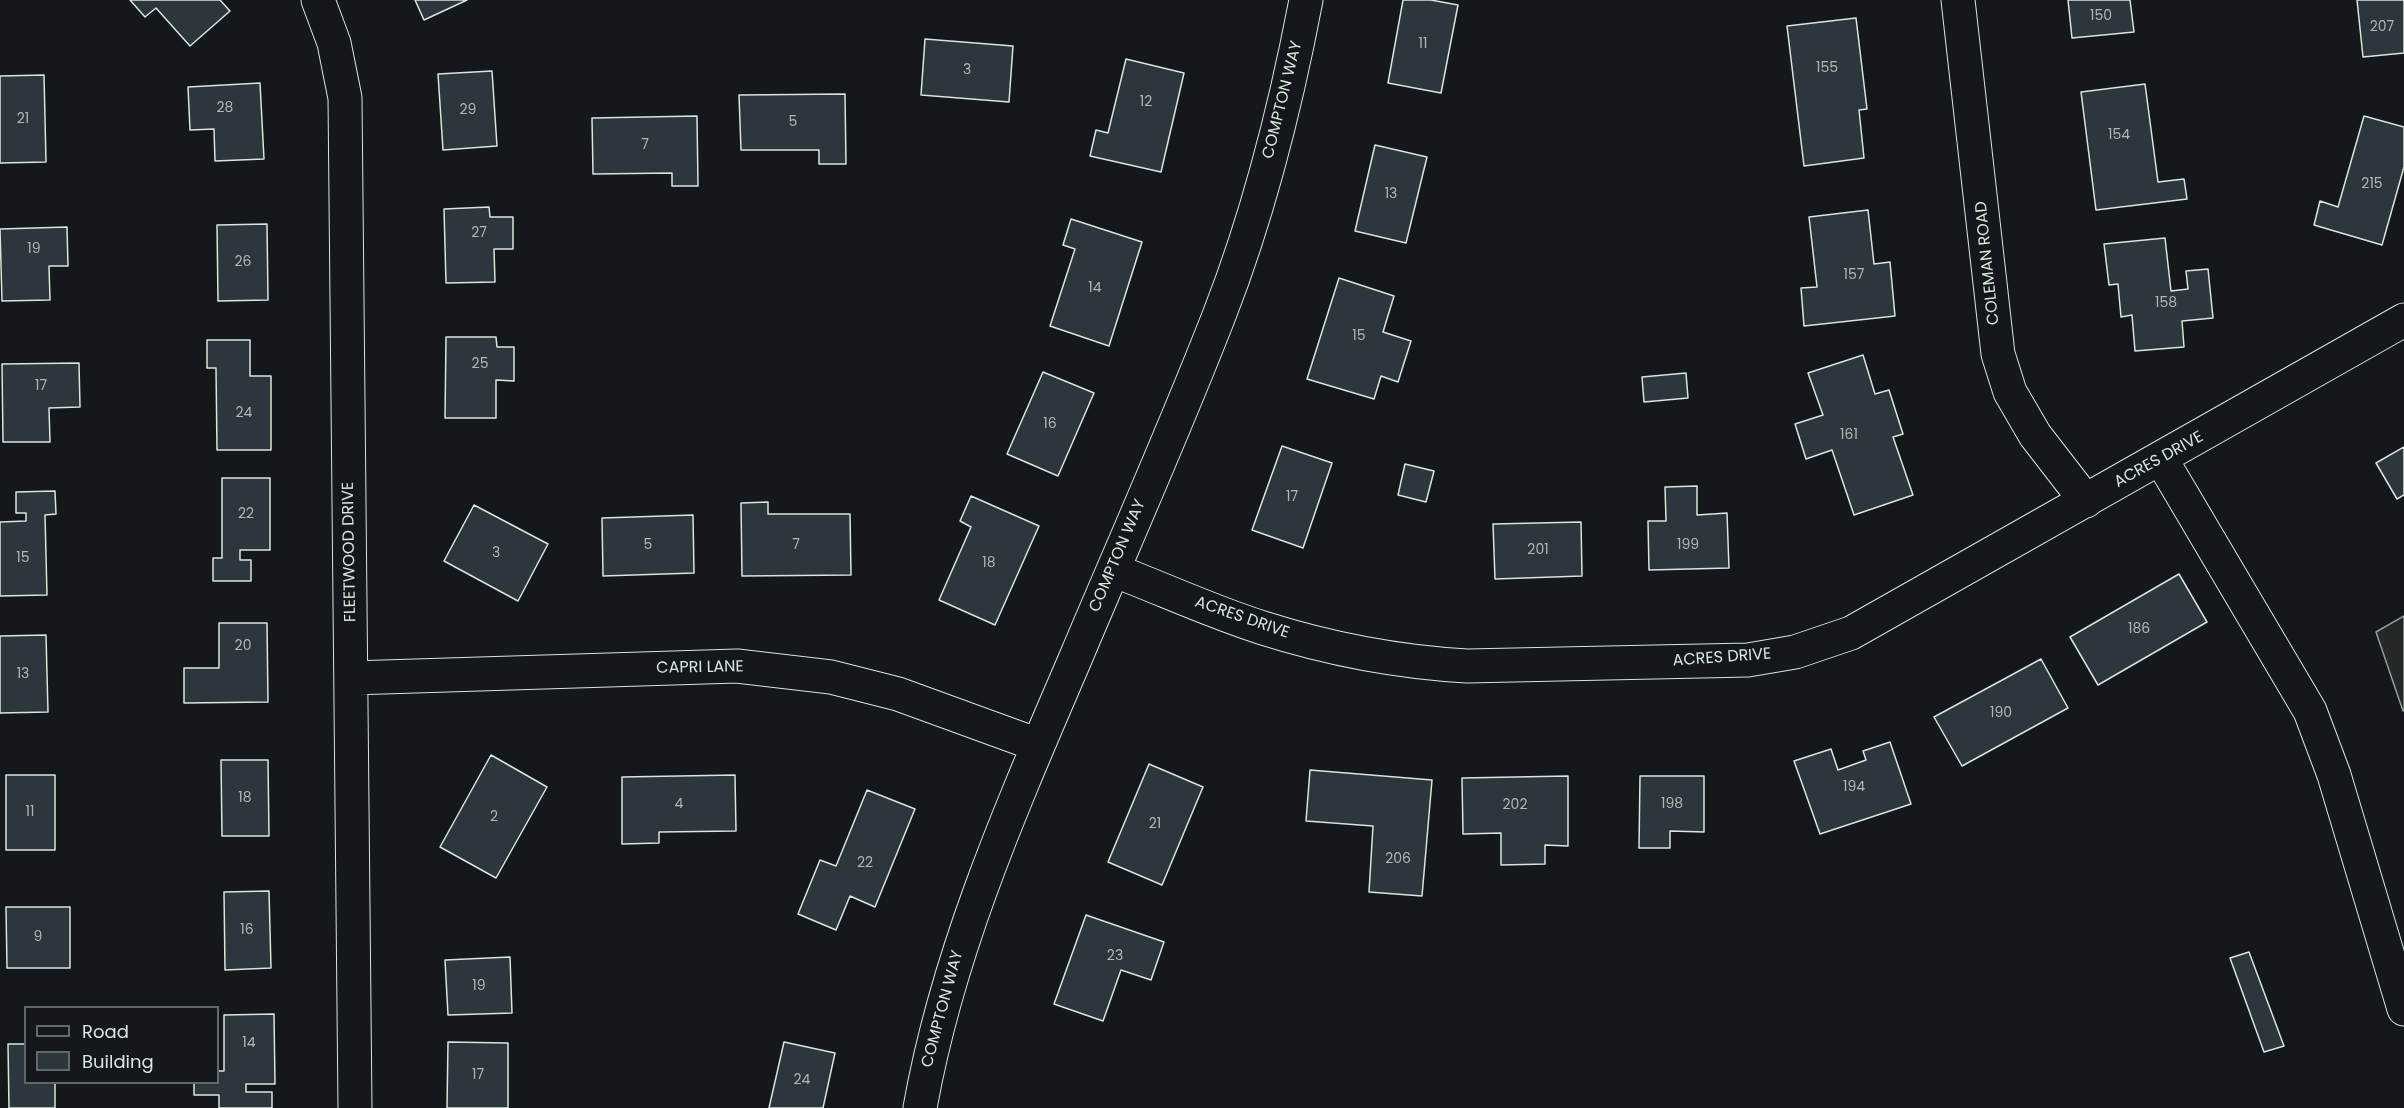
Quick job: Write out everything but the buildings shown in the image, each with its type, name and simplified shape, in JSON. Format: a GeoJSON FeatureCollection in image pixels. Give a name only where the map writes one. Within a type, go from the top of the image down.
{"type":"FeatureCollection","features":[{"type":"Feature","properties":{"kind":"street","name":"FLEETWOOD DRIVE"},"geometry":{"type":"LineString","coordinates":[[318,0],[334,43],[345,98],[355,1108]]}},
{"type":"Feature","properties":{"kind":"street","name":"COMPTON WAY"},"geometry":{"type":"LineString","coordinates":[[920,1108],[927,1066],[961,942],[996,846],[1221,311],[1262,185],[1295,57],[1306,0]]}},
{"type":"Feature","properties":{"kind":"street","name":"COLEMAN ROAD"},"geometry":{"type":"LineString","coordinates":[[1958,0],[1998,354],[2010,392],[2035,435],[2086,501]]}},
{"type":"Feature","properties":{"kind":"street","name":"ACRES DRIVE"},"geometry":{"type":"LineString","coordinates":[[1113,570],[1263,628],[1349,651],[1437,664],[1467,666],[1748,660],[1795,652],[1851,633],[2404,320]]}},
{"type":"Feature","properties":{"kind":"street"},"geometry":{"type":"LineString","coordinates":[[2161,459],[2310,711],[2334,775],[2404,1009]]}},
{"type":"Feature","properties":{"kind":"street","name":"CAPRI LANE"},"geometry":{"type":"LineString","coordinates":[[351,678],[737,666],[831,677],[898,694],[1038,745]]}},
{"type":"Feature","properties":{"kind":"shaded area"},"geometry":{"type":"Polygon","coordinates":[[[2404,616],[2404,710],[2403,711],[2376,632],[2404,616]]]}}]}
